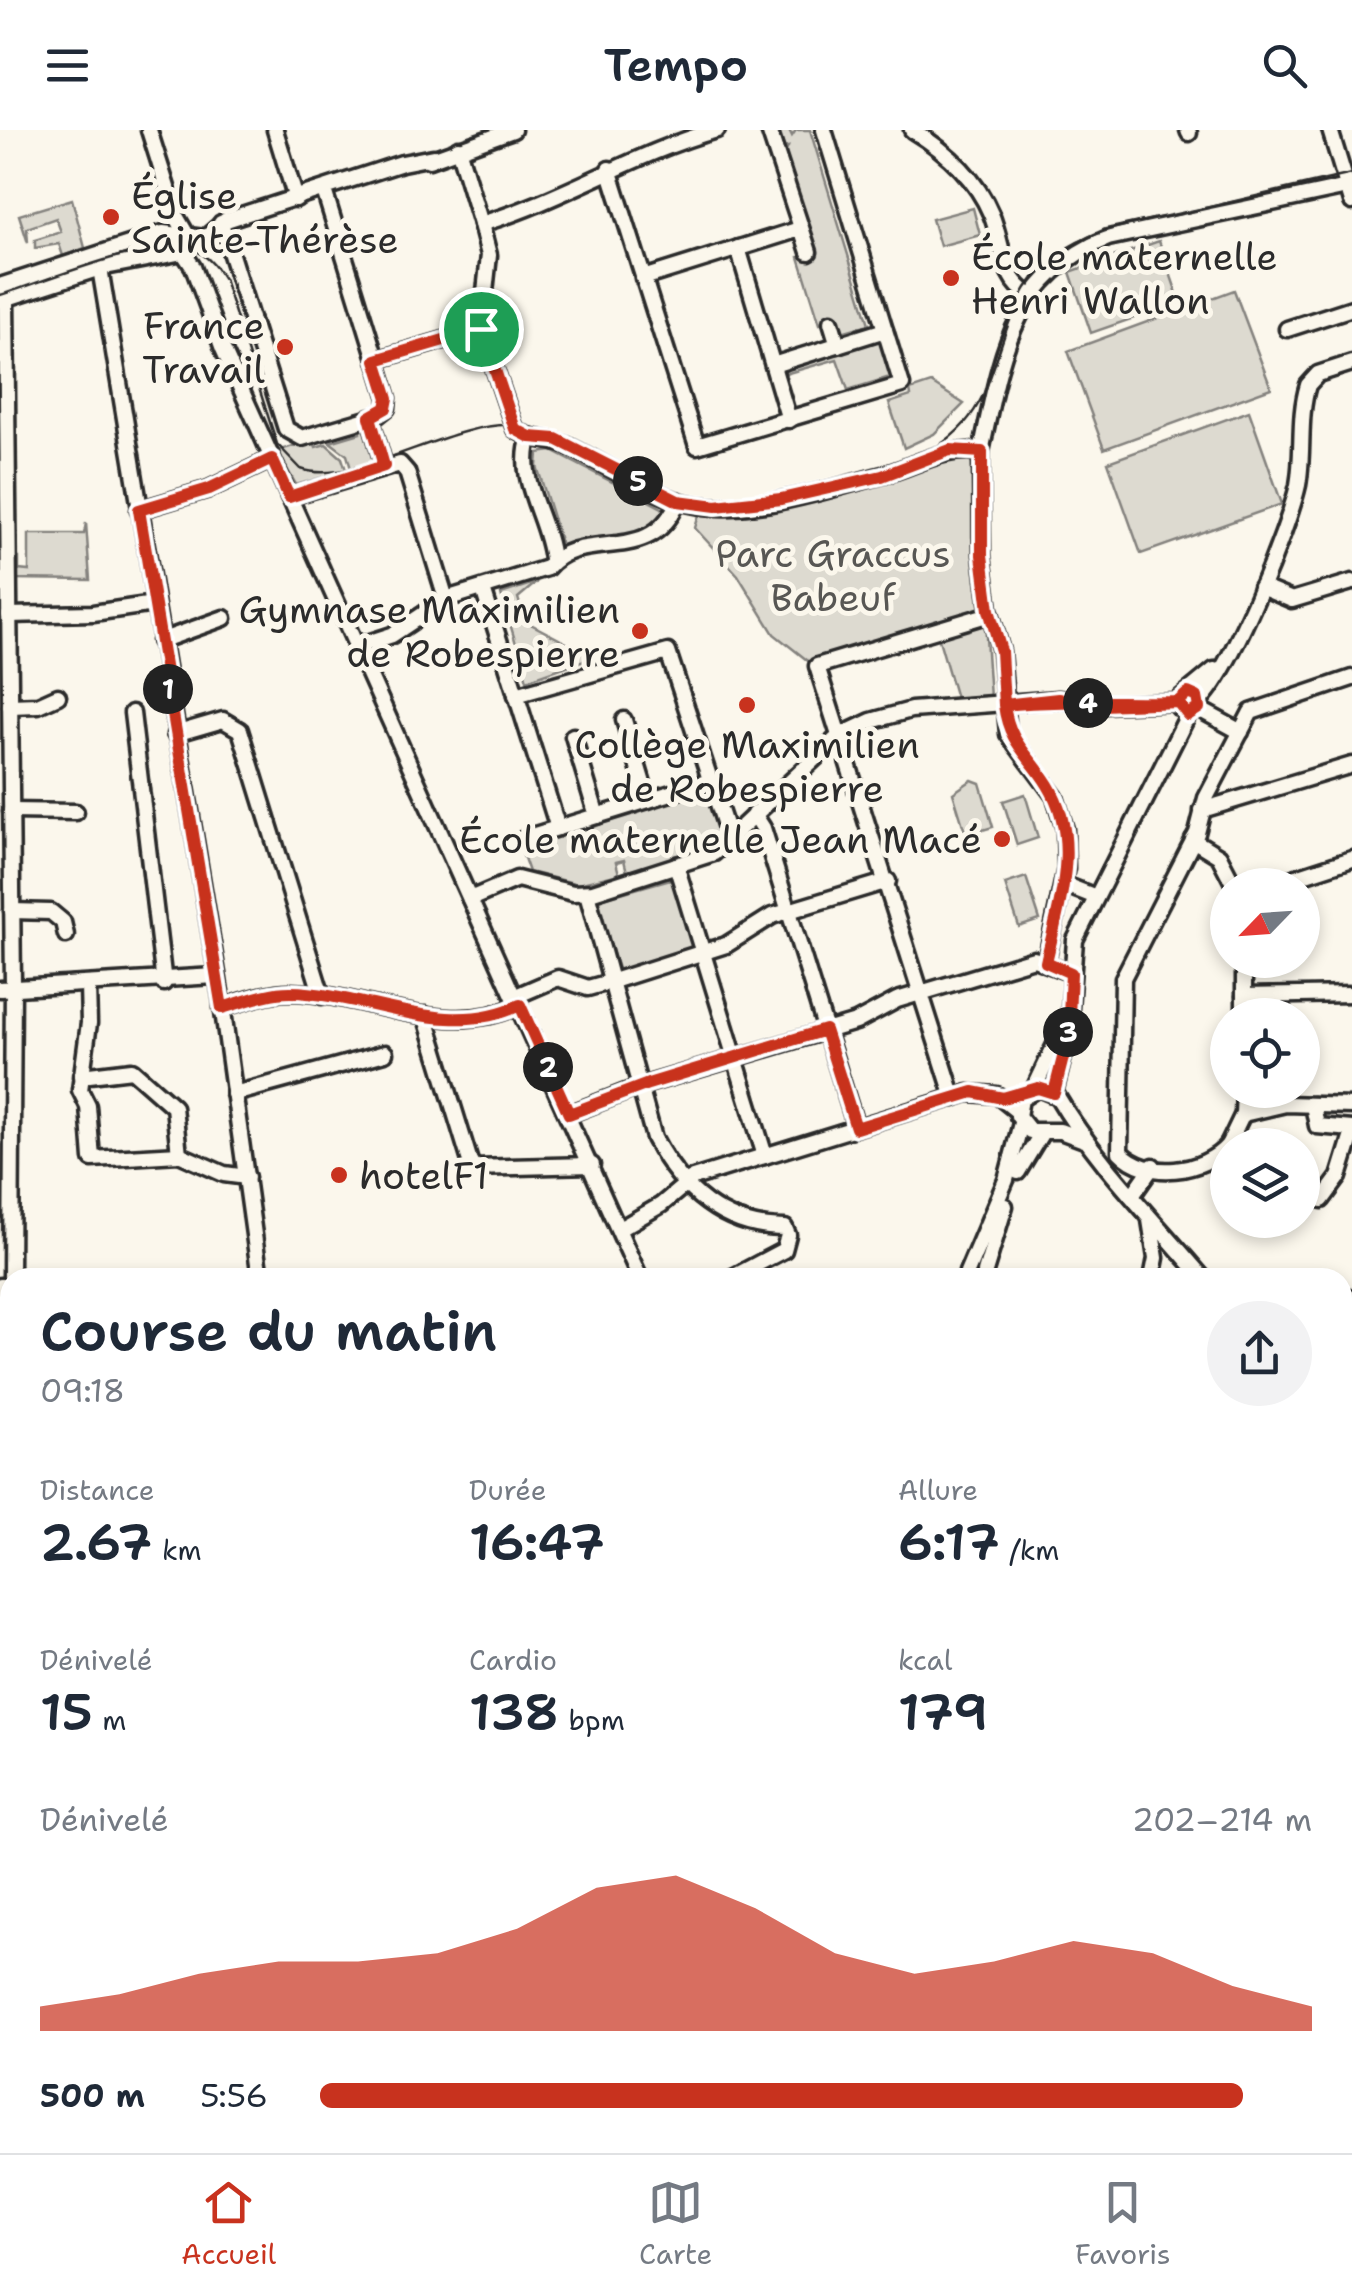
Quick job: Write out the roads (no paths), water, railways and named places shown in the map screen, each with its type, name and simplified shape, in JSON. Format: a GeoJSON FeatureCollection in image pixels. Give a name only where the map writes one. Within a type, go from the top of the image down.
{"type":"FeatureCollection","features":[{"type":"Feature","properties":{"kind":"street"},"geometry":{"type":"LineString","coordinates":[[149,130],[174,213],[188,233]]}},
{"type":"Feature","properties":{"kind":"street"},"geometry":{"type":"LineString","coordinates":[[275,130],[296,198]]}},
{"type":"Feature","properties":{"kind":"street"},"geometry":{"type":"LineString","coordinates":[[2,295],[163,233],[188,233],[210,224],[219,225],[296,198],[376,178],[389,170],[403,170],[480,135],[513,130]]}},
{"type":"Feature","properties":{"kind":"street"},"geometry":{"type":"LineString","coordinates":[[482,224],[526,211],[609,168],[717,130]]}},
{"type":"Feature","properties":{"kind":"street"},"geometry":{"type":"LineString","coordinates":[[769,130],[809,252]]}},
{"type":"Feature","properties":{"kind":"street"},"geometry":{"type":"LineString","coordinates":[[609,168],[697,446],[902,385],[824,130]]}},
{"type":"Feature","properties":{"kind":"street"},"geometry":{"type":"LineString","coordinates":[[912,130],[953,160],[974,183],[990,211],[1008,276],[1031,296]]}},
{"type":"Feature","properties":{"kind":"street"},"geometry":{"type":"LineString","coordinates":[[1046,962],[1063,884],[1066,855],[1062,815],[1045,780],[1008,734],[1001,651],[990,614],[982,555],[982,452],[1008,339],[1031,296],[1067,258],[1108,238],[1350,192],[1330,130]]}},
{"type":"Feature","properties":{"kind":"street"},"geometry":{"type":"LineString","coordinates":[[458,148],[490,255],[481,329],[515,429],[530,437],[556,439],[678,501],[716,506],[768,502],[882,476],[950,450],[982,452]]}},
{"type":"Feature","properties":{"kind":"street"},"geometry":{"type":"LineString","coordinates":[[219,225],[286,429],[302,438],[370,417],[386,408],[388,398],[324,190]]}},
{"type":"Feature","properties":{"kind":"street"},"geometry":{"type":"LineString","coordinates":[[643,278],[800,228]]}},
{"type":"Feature","properties":{"kind":"street"},"geometry":{"type":"LineString","coordinates":[[188,233],[182,252],[355,647],[636,1268]]}},
{"type":"Feature","properties":{"kind":"street"},"geometry":{"type":"LineString","coordinates":[[738,248],[789,420]]}},
{"type":"Feature","properties":{"kind":"street"},"geometry":{"type":"LineString","coordinates":[[2,295],[100,268],[182,252]]}},
{"type":"Feature","properties":{"kind":"street"},"geometry":{"type":"LineString","coordinates":[[100,268],[222,1008],[259,1268]]}},
{"type":"Feature","properties":{"kind":"street"},"geometry":{"type":"LineString","coordinates":[[2,295],[12,912],[6,989],[10,1268]]}},
{"type":"Feature","properties":{"kind":"street"},"geometry":{"type":"LineString","coordinates":[[1286,329],[1352,308]]}},
{"type":"Feature","properties":{"kind":"street"},"geometry":{"type":"LineString","coordinates":[[831,322],[838,345]]}},
{"type":"Feature","properties":{"kind":"street"},"geometry":{"type":"LineString","coordinates":[[376,360],[481,329]]}},
{"type":"Feature","properties":{"kind":"street"},"geometry":{"type":"LineString","coordinates":[[772,365],[884,330]]}},
{"type":"Feature","properties":{"kind":"street"},"geometry":{"type":"LineString","coordinates":[[1194,1268],[1062,1112],[1054,1093],[1068,1038],[1067,971],[1075,940],[1190,704],[1224,659],[1284,538],[1298,482],[1308,385],[1318,374],[1352,363]]}},
{"type":"Feature","properties":{"kind":"street"},"geometry":{"type":"LineString","coordinates":[[370,417],[384,466]]}},
{"type":"Feature","properties":{"kind":"street"},"geometry":{"type":"LineString","coordinates":[[530,437],[523,454],[526,474],[552,560]]}},
{"type":"Feature","properties":{"kind":"street"},"geometry":{"type":"LineString","coordinates":[[139,510],[209,489],[272,459]]}},
{"type":"Feature","properties":{"kind":"street"},"geometry":{"type":"LineString","coordinates":[[289,497],[400,464],[406,472],[446,600]]}},
{"type":"Feature","properties":{"kind":"street"},"geometry":{"type":"LineString","coordinates":[[355,647],[392,634],[446,600],[547,568],[552,560],[656,534],[669,523],[678,501]]}},
{"type":"Feature","properties":{"kind":"street"},"geometry":{"type":"LineString","coordinates":[[1261,587],[1292,600],[1352,582]]}},
{"type":"Feature","properties":{"kind":"street"},"geometry":{"type":"LineString","coordinates":[[483,589],[558,828]]}},
{"type":"Feature","properties":{"kind":"street"},"geometry":{"type":"LineString","coordinates":[[8,615],[93,613],[154,604]]}},
{"type":"Feature","properties":{"kind":"street"},"geometry":{"type":"LineString","coordinates":[[954,1098],[817,666],[990,614]]}},
{"type":"Feature","properties":{"kind":"street"},"geometry":{"type":"LineString","coordinates":[[160,641],[224,618]]}},
{"type":"Feature","properties":{"kind":"street"},"geometry":{"type":"LineString","coordinates":[[516,695],[668,652],[730,840]]}},
{"type":"Feature","properties":{"kind":"street"},"geometry":{"type":"LineString","coordinates":[[1210,1158],[1200,1166],[1153,1166],[1123,1156],[1119,1148],[1121,984],[1193,840],[1202,810],[1254,710],[1352,678]]}},
{"type":"Feature","properties":{"kind":"street"},"geometry":{"type":"LineString","coordinates":[[10,706],[38,705],[58,696]]}},
{"type":"Feature","properties":{"kind":"street"},"geometry":{"type":"LineString","coordinates":[[470,899],[518,879],[587,893],[714,852],[839,736],[860,724],[911,710],[1058,699],[1102,705],[1190,704],[1240,732]]}},
{"type":"Feature","properties":{"kind":"street"},"geometry":{"type":"LineString","coordinates":[[132,713],[164,982]]}},
{"type":"Feature","properties":{"kind":"street"},"geometry":{"type":"LineString","coordinates":[[175,734],[223,720],[240,730],[322,996]]}},
{"type":"Feature","properties":{"kind":"street"},"geometry":{"type":"LineString","coordinates":[[624,720],[648,800]]}},
{"type":"Feature","properties":{"kind":"street"},"geometry":{"type":"LineString","coordinates":[[573,736],[597,816]]}},
{"type":"Feature","properties":{"kind":"street"},"geometry":{"type":"LineString","coordinates":[[1202,810],[1352,765]]}},
{"type":"Feature","properties":{"kind":"street"},"geometry":{"type":"LineString","coordinates":[[525,838],[710,781]]}},
{"type":"Feature","properties":{"kind":"street"},"geometry":{"type":"LineString","coordinates":[[11,811],[76,812]]}},
{"type":"Feature","properties":{"kind":"street"},"geometry":{"type":"LineString","coordinates":[[754,814],[763,828],[856,1128]]}},
{"type":"Feature","properties":{"kind":"street"},"geometry":{"type":"LineString","coordinates":[[1193,840],[1219,856],[1225,868]]}},
{"type":"Feature","properties":{"kind":"street"},"geometry":{"type":"LineString","coordinates":[[1320,869],[1352,859]]}},
{"type":"Feature","properties":{"kind":"street"},"geometry":{"type":"LineString","coordinates":[[676,864],[765,1156]]}},
{"type":"Feature","properties":{"kind":"street"},"geometry":{"type":"LineString","coordinates":[[222,1008],[276,993],[322,996],[425,1015],[473,1019],[518,1001],[558,978],[588,988],[703,953],[789,912],[888,881]]}},
{"type":"Feature","properties":{"kind":"street"},"geometry":{"type":"LineString","coordinates":[[1063,884],[1096,897]]}},
{"type":"Feature","properties":{"kind":"street"},"geometry":{"type":"LineString","coordinates":[[587,893],[654,1138],[685,1184],[709,1206],[737,1222],[785,1228],[788,1240],[784,1250],[750,1268]]}},
{"type":"Feature","properties":{"kind":"street"},"geometry":{"type":"LineString","coordinates":[[12,912],[51,912],[62,922],[66,935]]}},
{"type":"Feature","properties":{"kind":"street"},"geometry":{"type":"LineString","coordinates":[[569,1114],[641,1086],[825,1030],[918,994],[1034,959],[1067,971]]}},
{"type":"Feature","properties":{"kind":"street"},"geometry":{"type":"LineString","coordinates":[[6,989],[215,976]]}},
{"type":"Feature","properties":{"kind":"street"},"geometry":{"type":"LineString","coordinates":[[1244,978],[1244,996],[1352,994]]}},
{"type":"Feature","properties":{"kind":"street"},"geometry":{"type":"LineString","coordinates":[[88,986],[89,1022],[81,1076],[92,1159],[179,1154],[224,1174],[247,1177]]}},
{"type":"Feature","properties":{"kind":"street"},"geometry":{"type":"LineString","coordinates":[[970,1268],[1012,1162],[1019,1117],[1029,1092],[1049,1064],[1067,1012]]}},
{"type":"Feature","properties":{"kind":"street"},"geometry":{"type":"LineString","coordinates":[[425,1015],[472,1168],[592,1165]]}},
{"type":"Feature","properties":{"kind":"street"},"geometry":{"type":"LineString","coordinates":[[234,1094],[385,1053]]}},
{"type":"Feature","properties":{"kind":"street"},"geometry":{"type":"LineString","coordinates":[[81,1076],[132,1070],[174,1107],[179,1154]]}},
{"type":"Feature","properties":{"kind":"street"},"geometry":{"type":"LineString","coordinates":[[621,1228],[661,1205],[685,1184],[765,1156],[978,1092],[1003,1098],[1029,1092],[1054,1093]]}},
{"type":"Feature","properties":{"kind":"street"},"geometry":{"type":"LineString","coordinates":[[1003,1098],[1019,1117],[1046,1132],[1084,1140]]}},
{"type":"Feature","properties":{"kind":"street"},"geometry":{"type":"LineString","coordinates":[[1320,1104],[1352,1106]]}},
{"type":"Feature","properties":{"kind":"street"},"geometry":{"type":"LineString","coordinates":[[1236,1128],[1243,1108]]}},
{"type":"Feature","properties":{"kind":"street"},"geometry":{"type":"LineString","coordinates":[[1243,1114],[1265,1108]]}},
{"type":"Feature","properties":{"kind":"street"},"geometry":{"type":"LineString","coordinates":[[1314,1108],[1317,1126],[1352,1132],[1339,1178],[1322,1200]]}},
{"type":"Feature","properties":{"kind":"street"},"geometry":{"type":"LineString","coordinates":[[987,1268],[1021,1164],[1062,1112]]}},
{"type":"Feature","properties":{"kind":"street"},"geometry":{"type":"LineString","coordinates":[[1132,1196],[1153,1166]]}},
{"type":"Feature","properties":{"kind":"street"},"geometry":{"type":"LineString","coordinates":[[1150,1220],[1154,1268]]}},
{"type":"Feature","properties":{"kind":"tram line"},"geometry":{"type":"LineString","coordinates":[[0,295],[125,254],[173,246],[190,248],[210,260],[224,279],[277,444],[301,469],[348,470],[461,433],[513,425],[541,429],[568,439],[670,489],[697,497],[725,499],[771,493],[867,471],[921,454],[945,441],[979,403],[1027,287],[1039,271],[1069,247],[1119,227],[1352,174]]}},
{"type":"Feature","properties":{"kind":"place","name":"Église Sainte-Thérèse"},"geometry":{"type":"Point","coordinates":[111,217]}},
{"type":"Feature","properties":{"kind":"place","name":"École maternelle Henri Wallon"},"geometry":{"type":"Point","coordinates":[951,278]}},
{"type":"Feature","properties":{"kind":"place","name":"France Travail"},"geometry":{"type":"Point","coordinates":[285,347]}},
{"type":"Feature","properties":{"kind":"place","name":"Gymnase Maximilien de Robespierre"},"geometry":{"type":"Point","coordinates":[640,631]}},
{"type":"Feature","properties":{"kind":"place","name":"Collège Maximilien de Robespierre"},"geometry":{"type":"Point","coordinates":[747,705]}},
{"type":"Feature","properties":{"kind":"place","name":"École maternelle Jean Macé"},"geometry":{"type":"Point","coordinates":[1002,839]}},
{"type":"Feature","properties":{"kind":"place","name":"hotelF1"},"geometry":{"type":"Point","coordinates":[339,1175]}},
{"type":"Feature","properties":{"kind":"park label","name":"Parc Graccus Babeuf"},"geometry":{"type":"Point","coordinates":[833,574]}}]}
